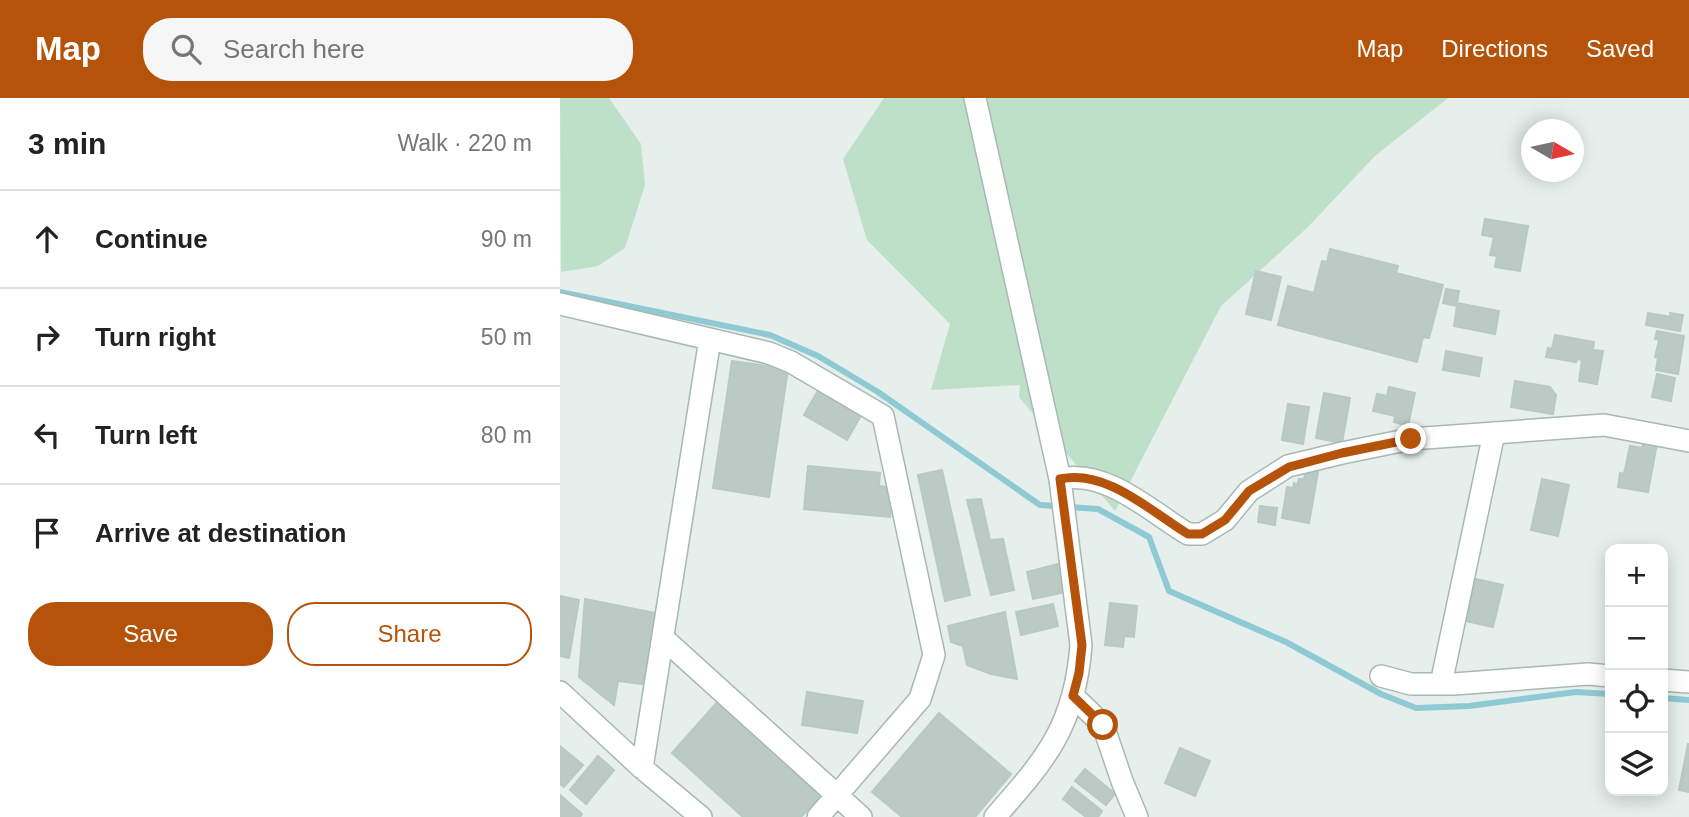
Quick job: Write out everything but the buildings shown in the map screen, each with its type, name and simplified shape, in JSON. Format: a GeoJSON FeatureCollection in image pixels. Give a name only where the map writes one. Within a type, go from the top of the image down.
{"type":"FeatureCollection","features":[{"type":"Feature","properties":{"kind":"street"},"geometry":{"type":"LineString","coordinates":[[975,98],[1060,479],[1082,645],[1079,673],[1066,721],[1046,757],[995,817]]}},
{"type":"Feature","properties":{"kind":"street"},"geometry":{"type":"LineString","coordinates":[[560,304],[769,353],[791,362],[883,416],[934,655],[920,699],[818,817]]}},
{"type":"Feature","properties":{"kind":"street"},"geometry":{"type":"LineString","coordinates":[[642,768],[710,339]]}},
{"type":"Feature","properties":{"kind":"street"},"geometry":{"type":"LineString","coordinates":[[1060,479],[1071,477],[1093,480],[1119,489],[1188,534],[1202,534],[1225,520],[1249,491],[1289,467],[1411,439],[1604,425],[1689,441]]}},
{"type":"Feature","properties":{"kind":"street"},"geometry":{"type":"LineString","coordinates":[[1441,684],[1494,433]]}},
{"type":"Feature","properties":{"kind":"street"},"geometry":{"type":"LineString","coordinates":[[663,638],[861,817]]}},
{"type":"Feature","properties":{"kind":"street"},"geometry":{"type":"LineString","coordinates":[[1381,676],[1411,684],[1441,684],[1588,674],[1605,676]]}},
{"type":"Feature","properties":{"kind":"street"},"geometry":{"type":"LineString","coordinates":[[1668,680],[1689,682]]}},
{"type":"Feature","properties":{"kind":"street"},"geometry":{"type":"LineString","coordinates":[[560,692],[642,768],[701,817]]}},
{"type":"Feature","properties":{"kind":"street"},"geometry":{"type":"LineString","coordinates":[[1073,696],[1103,725],[1137,817]]}},
{"type":"Feature","properties":{"kind":"green space"},"geometry":{"type":"Polygon","coordinates":[[[560,98],[609,98],[641,144],[645,185],[625,248],[598,266],[561,272],[560,98]]]}},
{"type":"Feature","properties":{"kind":"green space"},"geometry":{"type":"Polygon","coordinates":[[[884,98],[1448,98],[1375,156],[1308,227],[1221,306],[1115,511],[1019,397],[1020,385],[931,390],[950,324],[867,240],[843,159],[884,98]]]}},
{"type":"Feature","properties":{"kind":"waterway"},"geometry":{"type":"LineString","coordinates":[[560,292],[770,335],[818,356],[878,392],[1040,505],[1098,509],[1149,537],[1169,591],[1286,642],[1381,694],[1416,708],[1469,706],[1576,692],[1605,694]]}},
{"type":"Feature","properties":{"kind":"waterway"},"geometry":{"type":"LineString","coordinates":[[1668,698],[1689,700]]}},
{"type":"Feature","properties":{"kind":"route"},"geometry":{"type":"LineString","coordinates":[[1103,725],[1073,696],[1082,645],[1060,479],[1071,477],[1093,480],[1119,489],[1188,534],[1202,534],[1225,520],[1249,491],[1289,467],[1411,439]]}}]}
